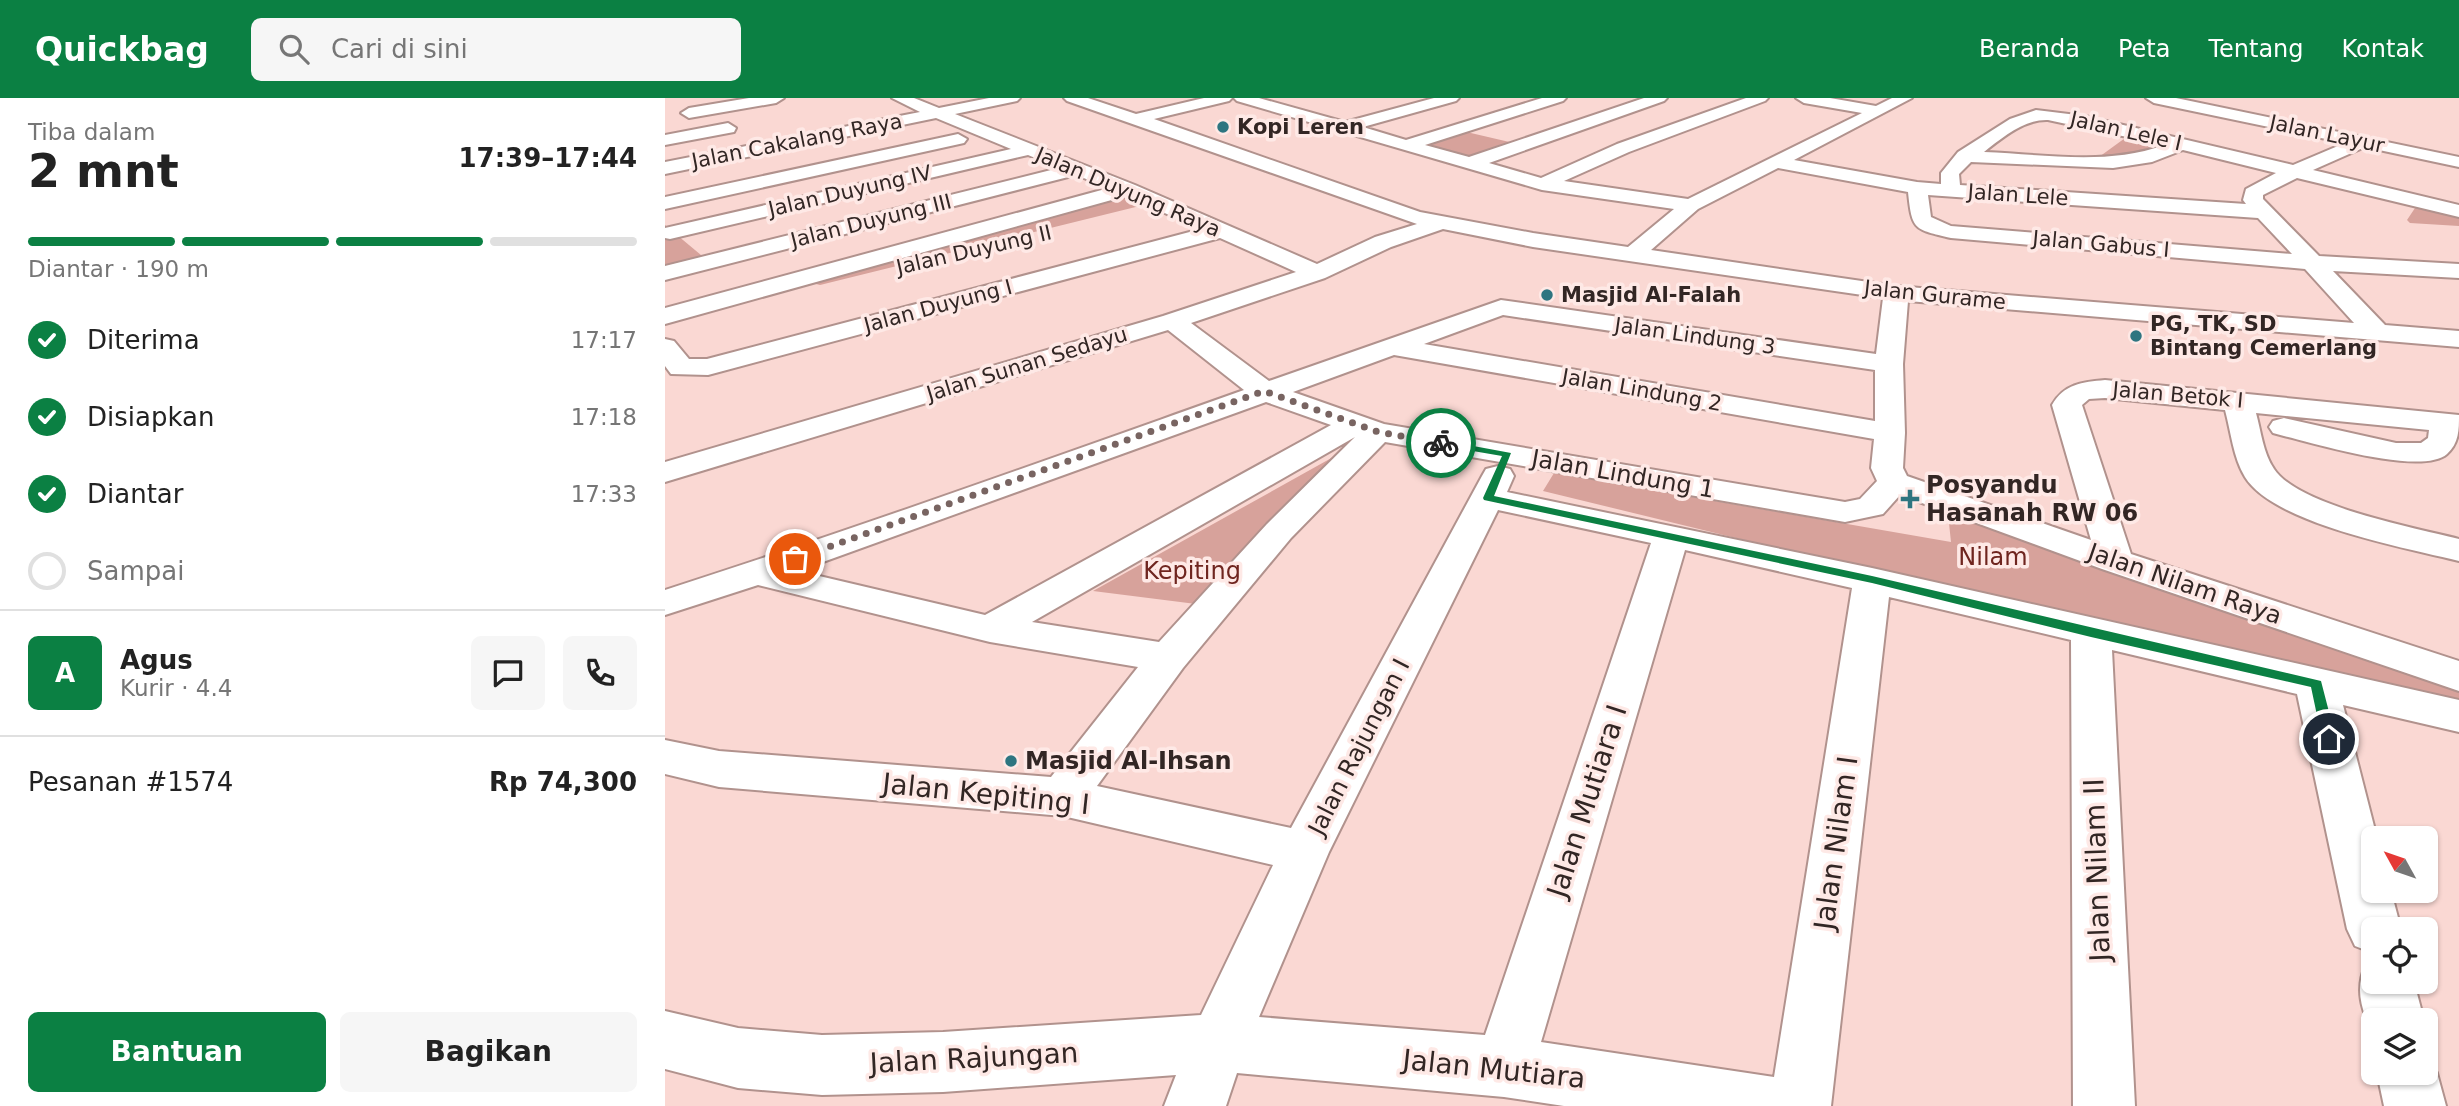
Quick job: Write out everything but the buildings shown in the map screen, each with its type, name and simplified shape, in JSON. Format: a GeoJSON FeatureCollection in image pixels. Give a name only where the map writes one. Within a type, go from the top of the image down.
{"type":"FeatureCollection","features":[{"type":"Feature","properties":{"kind":"street"},"geometry":{"type":"LineString","coordinates":[[677,115],[776,98]]}},
{"type":"Feature","properties":{"kind":"street","name":"Jalan Duyung Raya"},"geometry":{"type":"LineString","coordinates":[[900,98],[1128,189],[1317,273]]}},
{"type":"Feature","properties":{"kind":"street","name":"Jalan Cakalang Raya"},"geometry":{"type":"LineString","coordinates":[[665,168],[1012,98]]}},
{"type":"Feature","properties":{"kind":"street","name":"Jalan Gurame"},"geometry":{"type":"LineString","coordinates":[[1072,98],[1415,217],[1533,240],[1896,293],[2459,339]]}},
{"type":"Feature","properties":{"kind":"street"},"geometry":{"type":"LineString","coordinates":[[1135,119],[1224,98]]}},
{"type":"Feature","properties":{"kind":"street"},"geometry":{"type":"LineString","coordinates":[[1241,98],[1542,184],[1696,203]]}},
{"type":"Feature","properties":{"kind":"street"},"geometry":{"type":"LineString","coordinates":[[1343,128],[1451,98]]}},
{"type":"Feature","properties":{"kind":"street"},"geometry":{"type":"LineString","coordinates":[[1403,146],[1558,98]]}},
{"type":"Feature","properties":{"kind":"street"},"geometry":{"type":"LineString","coordinates":[[1542,184],[1623,148],[1760,98]]}},
{"type":"Feature","properties":{"kind":"street"},"geometry":{"type":"LineString","coordinates":[[1804,98],[1877,111]]}},
{"type":"Feature","properties":{"kind":"street"},"geometry":{"type":"LineString","coordinates":[[1641,257],[1696,203],[1904,98]]}},
{"type":"Feature","properties":{"kind":"street","name":"Jalan Layur"},"geometry":{"type":"LineString","coordinates":[[2154,98],[2459,162]]}},
{"type":"Feature","properties":{"kind":"street"},"geometry":{"type":"LineString","coordinates":[[2208,110],[2246,98]]}},
{"type":"Feature","properties":{"kind":"street"},"geometry":{"type":"LineString","coordinates":[[1468,164],[1664,99]]}},
{"type":"Feature","properties":{"kind":"street"},"geometry":{"type":"LineString","coordinates":[[1287,113],[1323,104]]}},
{"type":"Feature","properties":{"kind":"street"},"geometry":{"type":"LineString","coordinates":[[1699,106],[1724,110]]}},
{"type":"Feature","properties":{"kind":"street","name":"Jalan Lele I"},"geometry":{"type":"LineString","coordinates":[[1964,156],[2016,123],[2035,115],[2056,116],[2418,201],[2456,224]]}},
{"type":"Feature","properties":{"kind":"street"},"geometry":{"type":"LineString","coordinates":[[665,140],[745,125]]}},
{"type":"Feature","properties":{"kind":"street"},"geometry":{"type":"LineString","coordinates":[[1459,128],[1524,144]]}},
{"type":"Feature","properties":{"kind":"street"},"geometry":{"type":"LineString","coordinates":[[1559,132],[1623,148]]}},
{"type":"Feature","properties":{"kind":"street"},"geometry":{"type":"LineString","coordinates":[[2085,162],[2130,132]]}},
{"type":"Feature","properties":{"kind":"street"},"geometry":{"type":"LineString","coordinates":[[665,203],[987,133]]}},
{"type":"Feature","properties":{"kind":"street"},"geometry":{"type":"LineString","coordinates":[[2365,141],[2253,193],[2253,200],[2315,262],[2377,332]]}},
{"type":"Feature","properties":{"kind":"street"},"geometry":{"type":"LineString","coordinates":[[1951,190],[1950,173],[1964,156],[2085,162],[2130,161],[2183,144]]}},
{"type":"Feature","properties":{"kind":"street","name":"Jalan Duyung IV"},"geometry":{"type":"LineString","coordinates":[[668,231],[1029,150]]}},
{"type":"Feature","properties":{"kind":"street","name":"Jalan Lele"},"geometry":{"type":"LineString","coordinates":[[1773,162],[1917,188],[2266,212]]}},
{"type":"Feature","properties":{"kind":"street","name":"Jalan Duyung III"},"geometry":{"type":"LineString","coordinates":[[665,273],[1077,169]]}},
{"type":"Feature","properties":{"kind":"street","name":"Jalan Gabus I"},"geometry":{"type":"LineString","coordinates":[[1917,188],[1921,220],[1931,227],[1951,232],[2315,262]]}},
{"type":"Feature","properties":{"kind":"street","name":"Jalan Duyung II"},"geometry":{"type":"LineString","coordinates":[[665,316],[1128,189]]}},
{"type":"Feature","properties":{"kind":"street"},"geometry":{"type":"LineString","coordinates":[[2396,216],[2418,201]]}},
{"type":"Feature","properties":{"kind":"street"},"geometry":{"type":"LineString","coordinates":[[1136,213],[1163,206]]}},
{"type":"Feature","properties":{"kind":"street","name":"Jalan Sunan Sedayu"},"geometry":{"type":"LineString","coordinates":[[1384,242],[1415,217]]}},
{"type":"Feature","properties":{"kind":"street","name":"Jalan Sunan Sedayu"},"geometry":{"type":"LineString","coordinates":[[665,472],[1172,321],[1317,273],[1384,242],[1442,222]]}},
{"type":"Feature","properties":{"kind":"street"},"geometry":{"type":"LineString","coordinates":[[668,231],[712,261]]}},
{"type":"Feature","properties":{"kind":"street","name":"Jalan Duyung II"},"geometry":{"type":"LineString","coordinates":[[784,283],[822,284],[847,280],[1057,231]]}},
{"type":"Feature","properties":{"kind":"street","name":"Jalan Duyung I"},"geometry":{"type":"LineString","coordinates":[[665,347],[681,368],[708,367],[1220,231]]}},
{"type":"Feature","properties":{"kind":"street"},"geometry":{"type":"LineString","coordinates":[[2315,262],[2459,271]]}},
{"type":"Feature","properties":{"kind":"street"},"geometry":{"type":"LineString","coordinates":[[1894,482],[1888,468],[1889,364],[1896,293]]}},
{"type":"Feature","properties":{"kind":"street","name":"Jalan Lindung 3"},"geometry":{"type":"LineString","coordinates":[[1395,347],[1501,307],[1889,364]]}},
{"type":"Feature","properties":{"kind":"street","name":"Jalan Lindung 1"},"geometry":{"type":"LineString","coordinates":[[1172,321],[1264,391],[1367,428],[1507,455],[1845,512],[1871,507],[1894,482]]}},
{"type":"Feature","properties":{"kind":"street"},"geometry":{"type":"LineString","coordinates":[[665,603],[838,546],[1264,391],[1395,347]]}},
{"type":"Feature","properties":{"kind":"street","name":"Jalan Lindung 2"},"geometry":{"type":"LineString","coordinates":[[1395,347],[1890,433]]}},
{"type":"Feature","properties":{"kind":"street","name":"Jalan Betok I"},"geometry":{"type":"LineString","coordinates":[[2115,561],[2067,405],[2069,398],[2088,390],[2105,389],[2240,409]]}},
{"type":"Feature","properties":{"kind":"street"},"geometry":{"type":"LineString","coordinates":[[2240,409],[2410,453],[2435,449],[2452,424]]}},
{"type":"Feature","properties":{"kind":"street"},"geometry":{"type":"LineString","coordinates":[[2240,409],[2256,466],[2270,487],[2284,496],[2334,515],[2459,550]]}},
{"type":"Feature","properties":{"kind":"street"},"geometry":{"type":"LineString","coordinates":[[990,629],[1367,428]]}},
{"type":"Feature","properties":{"kind":"street"},"geometry":{"type":"LineString","coordinates":[[1063,797],[1168,658],[1367,428]]}},
{"type":"Feature","properties":{"kind":"street","name":"Jalan Rajungan I"},"geometry":{"type":"LineString","coordinates":[[1218,1043],[1304,852],[1488,498],[1507,455]]}},
{"type":"Feature","properties":{"kind":"street","name":"Jalan Nilam Raya"},"geometry":{"type":"LineString","coordinates":[[1894,482],[1920,494],[2115,561],[2459,676]]}},
{"type":"Feature","properties":{"kind":"street"},"geometry":{"type":"LineString","coordinates":[[1488,498],[1872,580],[2091,634],[2459,716]]}},
{"type":"Feature","properties":{"kind":"street","name":"Jalan Mutiara I"},"geometry":{"type":"LineString","coordinates":[[1503,1067],[1671,536]]}},
{"type":"Feature","properties":{"kind":"street"},"geometry":{"type":"LineString","coordinates":[[753,572],[990,629],[1168,658]]}},
{"type":"Feature","properties":{"kind":"street","name":"Jalan Nilam I"},"geometry":{"type":"LineString","coordinates":[[1800,1106],[1872,580]]}},
{"type":"Feature","properties":{"kind":"street","name":"Jalan Nilam II"},"geometry":{"type":"LineString","coordinates":[[2091,634],[2104,1106]]}},
{"type":"Feature","properties":{"kind":"street"},"geometry":{"type":"LineString","coordinates":[[2316,684],[2371,917]]}},
{"type":"Feature","properties":{"kind":"street","name":"Jalan Kepiting I"},"geometry":{"type":"LineString","coordinates":[[665,757],[719,769],[1063,797],[1304,852]]}},
{"type":"Feature","properties":{"kind":"street","name":"Jalan Rajungan"},"geometry":{"type":"LineString","coordinates":[[665,1040],[739,1058],[822,1065],[943,1062],[1218,1043]]}},
{"type":"Feature","properties":{"kind":"street"},"geometry":{"type":"LineString","coordinates":[[1195,1106],[1218,1043]]}},
{"type":"Feature","properties":{"kind":"street","name":"Jalan Mutiara"},"geometry":{"type":"LineString","coordinates":[[1218,1043],[1503,1067],[1769,1106]]}},
{"type":"Feature","properties":{"kind":"street"},"geometry":{"type":"LineString","coordinates":[[2410,1085],[2415,1106]]}},
{"type":"Feature","properties":{"kind":"green space"},"geometry":{"type":"Polygon","coordinates":[[[1458,130],[1518,144],[1467,162],[1409,146],[1458,130]]]}},
{"type":"Feature","properties":{"kind":"green space"},"geometry":{"type":"Polygon","coordinates":[[[2132,133],[2167,141],[2124,159],[2099,157],[2132,133]]]}},
{"type":"Feature","properties":{"kind":"green space"},"geometry":{"type":"Polygon","coordinates":[[[1130,191],[1160,201],[820,285],[804,281],[1130,191]]]}},
{"type":"Feature","properties":{"kind":"green space"},"geometry":{"type":"Polygon","coordinates":[[[2417,205],[2459,215],[2459,226],[2410,223],[2407,220],[2417,205]]]}},
{"type":"Feature","properties":{"kind":"green space"},"geometry":{"type":"Polygon","coordinates":[[[665,225],[707,260],[665,271],[665,225]]]}},
{"type":"Feature","properties":{"kind":"green space","name":"Kepiting"},"geometry":{"type":"Polygon","coordinates":[[[1335,456],[1281,508],[1204,605],[1093,591],[1335,456]]]}},
{"type":"Feature","properties":{"kind":"green space","name":"Nilam"},"geometry":{"type":"Polygon","coordinates":[[[1554,473],[1951,542],[1946,495],[2459,681],[2459,714],[1543,491],[1554,473]]]}},
{"type":"Feature","properties":{"kind":"way so far"},"geometry":{"type":"LineString","coordinates":[[795,559],[838,546],[1264,391],[1378,432],[1441,443]]}},
{"type":"Feature","properties":{"kind":"place","name":"Kopi Leren"},"geometry":{"type":"Point","coordinates":[1223,127]}},
{"type":"Feature","properties":{"kind":"place","name":"Masjid Al-Falah"},"geometry":{"type":"Point","coordinates":[1547,295]}},
{"type":"Feature","properties":{"kind":"place","name":"PG, TK, SD Bintang Cemerlang"},"geometry":{"type":"Point","coordinates":[2136,336]}},
{"type":"Feature","properties":{"kind":"place","name":"Posyandu Hasanah RW 06"},"geometry":{"type":"Point","coordinates":[1910,499]}},
{"type":"Feature","properties":{"kind":"place","name":"Masjid Al-Ihsan"},"geometry":{"type":"Point","coordinates":[1011,761]}},
{"type":"Feature","properties":{"kind":"route"},"geometry":{"type":"LineString","coordinates":[[1441,443],[1507,455],[1488,498],[1872,580],[2091,634],[2316,684],[2329,739]]}}]}
